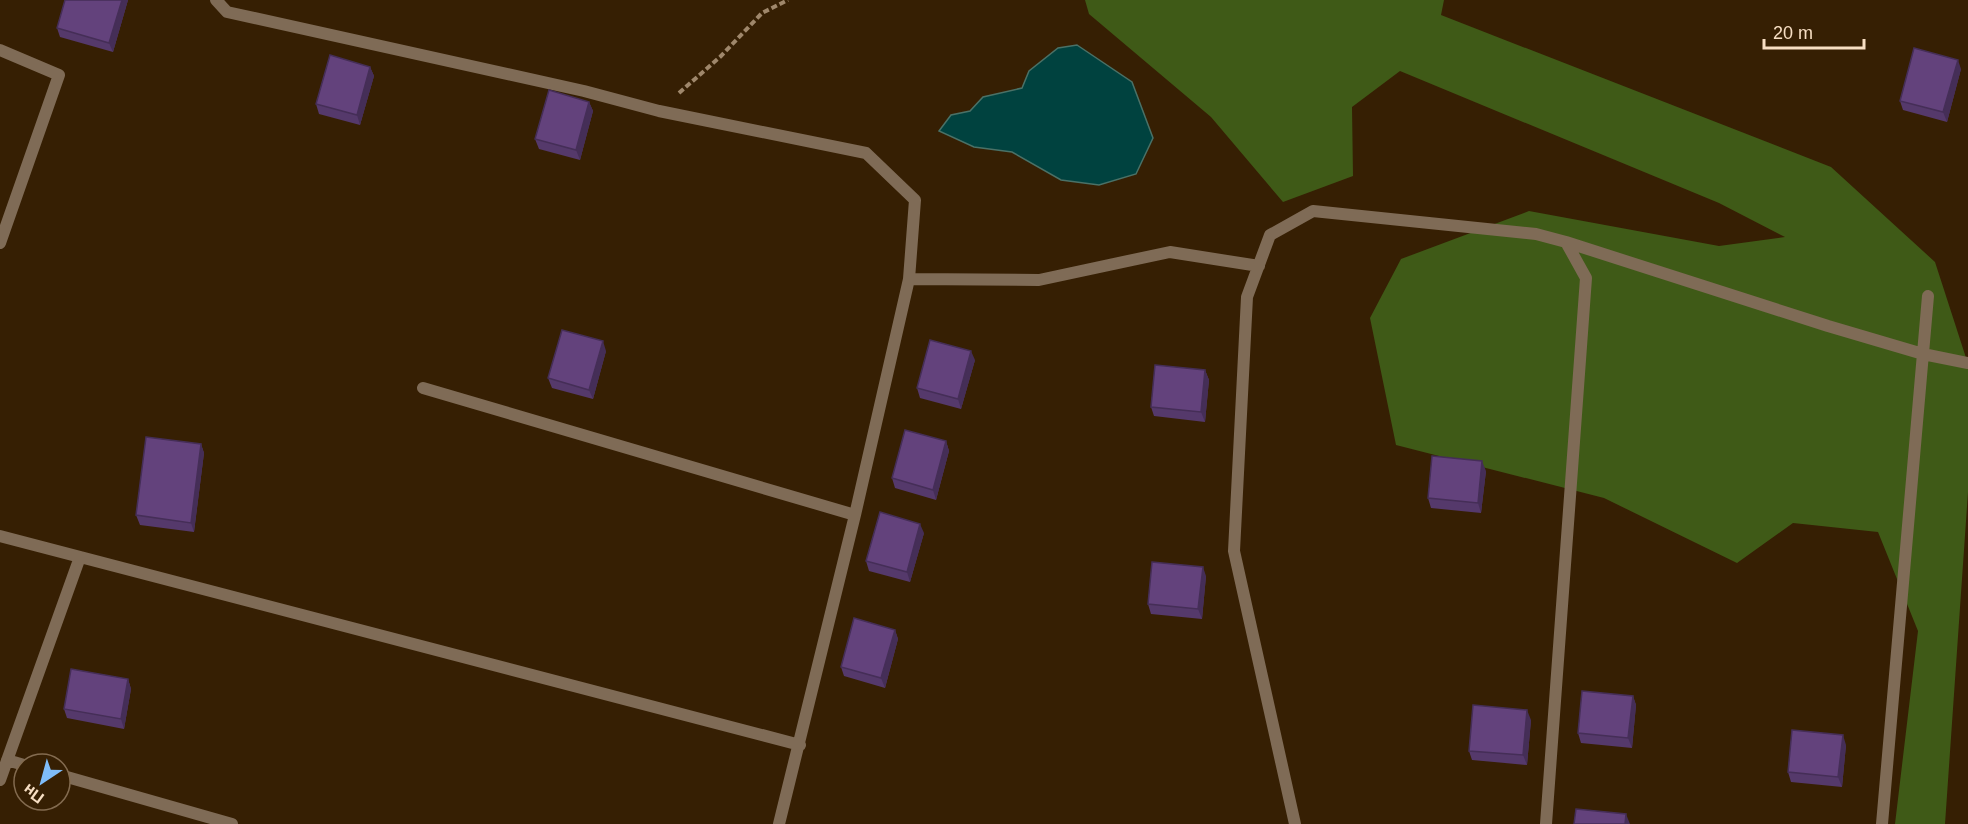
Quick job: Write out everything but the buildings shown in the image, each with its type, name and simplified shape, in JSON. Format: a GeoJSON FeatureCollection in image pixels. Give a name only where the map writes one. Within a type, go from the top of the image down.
{"type":"FeatureCollection","features":[{"type":"Feature","properties":{"kind":"street"},"geometry":{"type":"LineString","coordinates":[[216,0],[227,12],[584,91],[659,111],[866,153],[915,200],[909,279],[855,515],[779,824]]}},
{"type":"Feature","properties":{"kind":"street"},"geometry":{"type":"LineString","coordinates":[[0,51],[59,75],[0,243]]}},
{"type":"Feature","properties":{"kind":"street"},"geometry":{"type":"LineString","coordinates":[[1295,824],[1234,550],[1247,297],[1270,235],[1313,211],[1536,234],[1828,326],[1923,354],[1968,363]]}},
{"type":"Feature","properties":{"kind":"street"},"geometry":{"type":"LineString","coordinates":[[1546,824],[1586,278],[1566,242]]}},
{"type":"Feature","properties":{"kind":"street"},"geometry":{"type":"LineString","coordinates":[[909,279],[1039,280],[1170,252],[1259,266]]}},
{"type":"Feature","properties":{"kind":"street"},"geometry":{"type":"LineString","coordinates":[[1882,824],[1928,296]]}},
{"type":"Feature","properties":{"kind":"street"},"geometry":{"type":"LineString","coordinates":[[423,388],[855,515]]}},
{"type":"Feature","properties":{"kind":"street"},"geometry":{"type":"LineString","coordinates":[[0,536],[800,745]]}},
{"type":"Feature","properties":{"kind":"street"},"geometry":{"type":"LineString","coordinates":[[0,780],[80,557]]}},
{"type":"Feature","properties":{"kind":"street"},"geometry":{"type":"LineString","coordinates":[[7,760],[12,761]]}},
{"type":"Feature","properties":{"kind":"street"},"geometry":{"type":"LineString","coordinates":[[72,778],[232,824]]}},
{"type":"Feature","properties":{"kind":"path"},"geometry":{"type":"LineString","coordinates":[[659,111],[720,57],[762,14],[788,0]]}},
{"type":"Feature","properties":{"kind":"green space"},"geometry":{"type":"Polygon","coordinates":[[[1085,0],[1444,0],[1441,15],[1831,167],[1935,262],[1968,364],[1968,492],[1945,824],[1895,824],[1918,631],[1878,532],[1793,523],[1737,563],[1604,498],[1396,445],[1370,318],[1401,259],[1529,211],[1719,246],[1785,237],[1719,203],[1400,71],[1352,107],[1353,176],[1283,202],[1211,117],[1089,14],[1085,0]]]}},
{"type":"Feature","properties":{"kind":"water"},"geometry":{"type":"Polygon","coordinates":[[[1077,45],[1132,82],[1153,138],[1136,174],[1099,185],[1061,180],[1012,152],[974,147],[939,131],[951,115],[970,111],[983,97],[1022,88],[1029,71],[1058,48],[1077,45]]]}}]}
